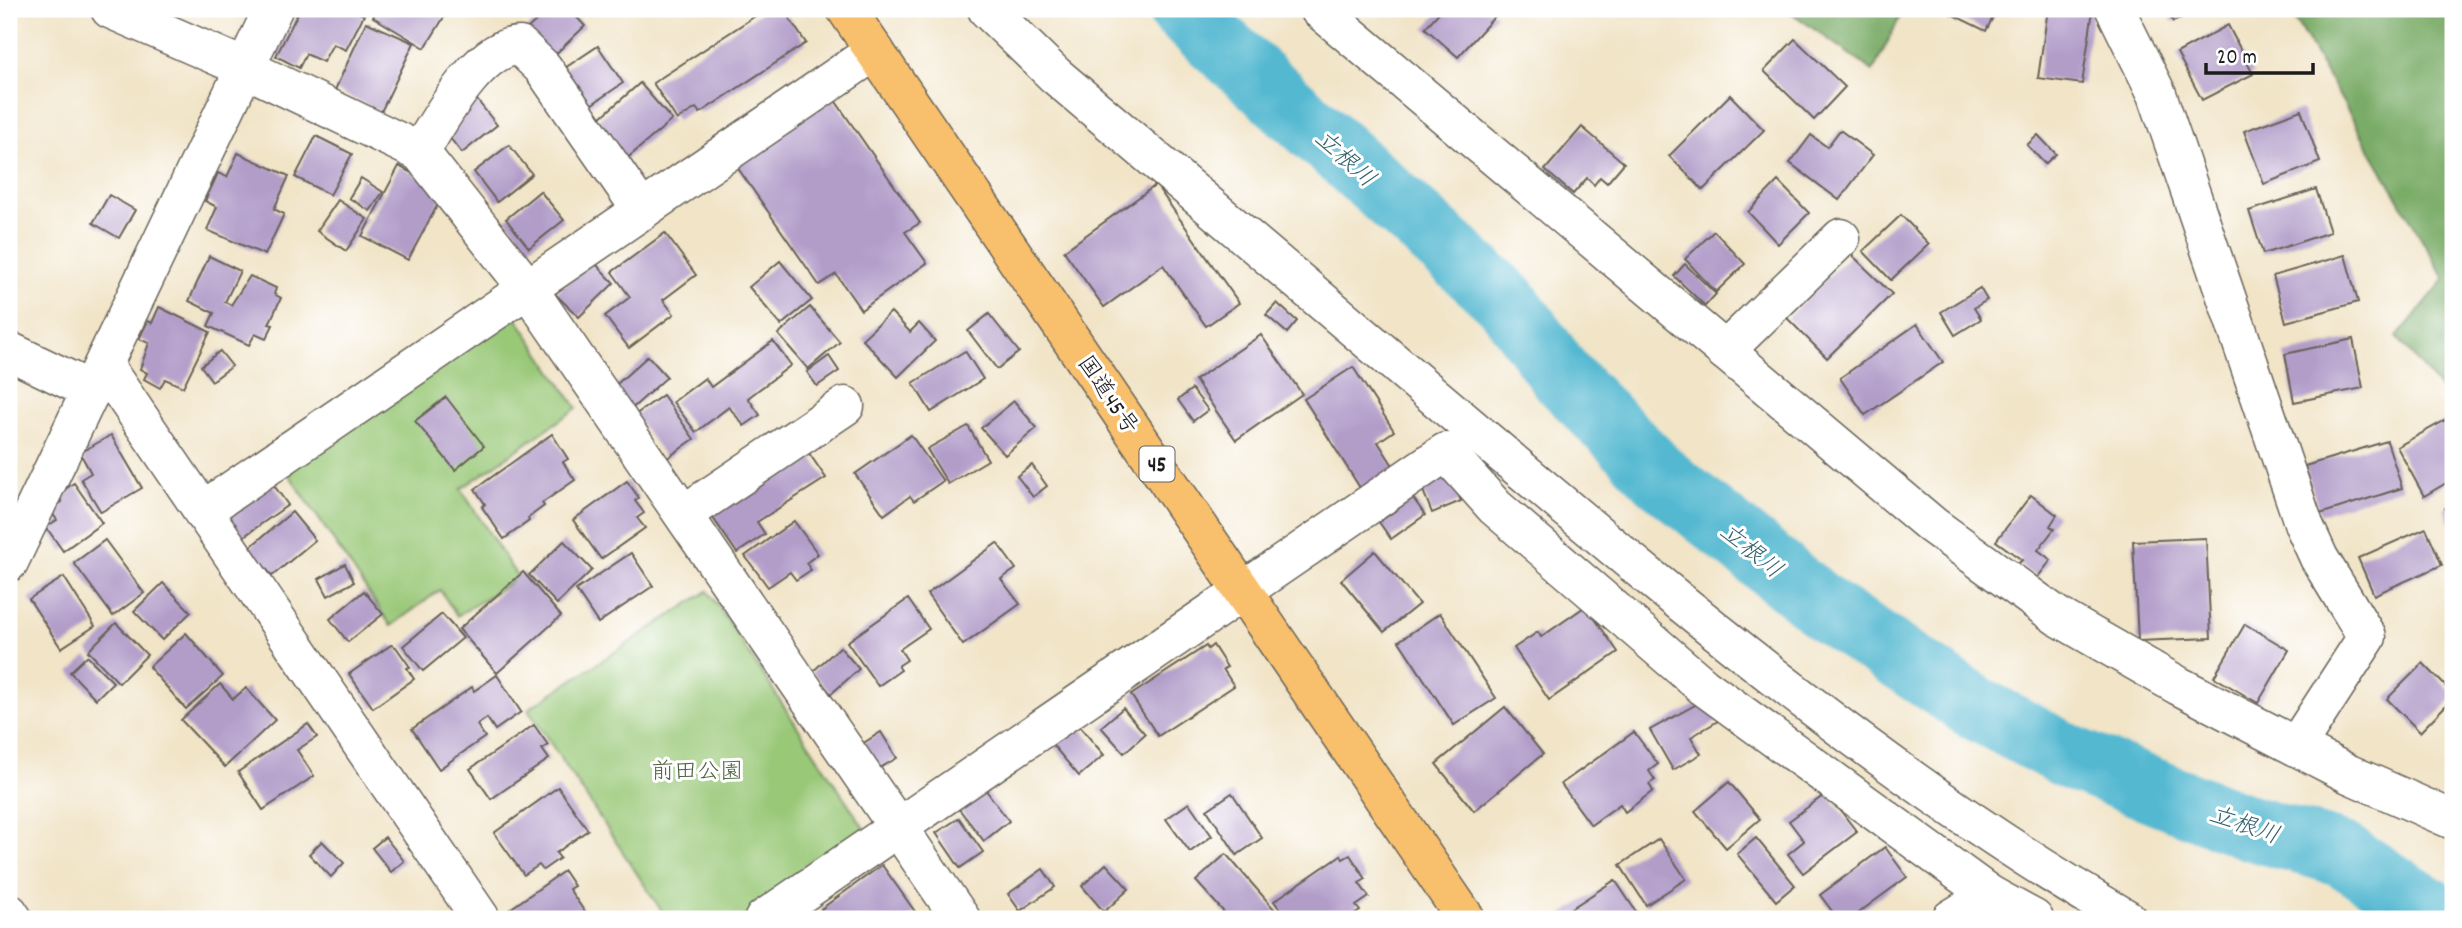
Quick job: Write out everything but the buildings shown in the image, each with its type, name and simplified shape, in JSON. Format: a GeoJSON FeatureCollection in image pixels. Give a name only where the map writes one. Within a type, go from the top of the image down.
{"type":"FeatureCollection","features":[{"type":"Feature","properties":{"kind":"highway","name":"国道45号"},"geometry":{"type":"LineString","coordinates":[[846,9],[1466,919]]}},
{"type":"Feature","properties":{"kind":"street"},"geometry":{"type":"LineString","coordinates":[[110,9],[243,67],[420,152],[528,289],[961,919]]}},
{"type":"Feature","properties":{"kind":"street"},"geometry":{"type":"LineString","coordinates":[[9,562],[273,9]]}},
{"type":"Feature","properties":{"kind":"street"},"geometry":{"type":"LineString","coordinates":[[987,9],[1055,75],[1689,612],[1819,710],[2038,868],[2127,919]]}},
{"type":"Feature","properties":{"kind":"street"},"geometry":{"type":"LineString","coordinates":[[1319,9],[1932,525],[2057,616],[2179,686],[2349,774],[2453,820]]}},
{"type":"Feature","properties":{"kind":"street"},"geometry":{"type":"LineString","coordinates":[[2115,9],[2157,94],[2304,525],[2319,558],[2367,637],[2297,745]]}},
{"type":"Feature","properties":{"kind":"street"},"geometry":{"type":"LineString","coordinates":[[420,152],[456,94],[490,58],[509,46],[520,46],[543,68],[642,212]]}},
{"type":"Feature","properties":{"kind":"street"},"geometry":{"type":"LineString","coordinates":[[202,512],[876,51]]}},
{"type":"Feature","properties":{"kind":"street"},"geometry":{"type":"LineString","coordinates":[[1725,351],[1841,238]]}},
{"type":"Feature","properties":{"kind":"street"},"geometry":{"type":"LineString","coordinates":[[9,351],[98,379],[202,512],[481,919]]}},
{"type":"Feature","properties":{"kind":"street"},"geometry":{"type":"LineString","coordinates":[[684,514],[845,406]]}},
{"type":"Feature","properties":{"kind":"street"},"geometry":{"type":"LineString","coordinates":[[764,919],[1446,452],[1495,507],[1703,686],[1990,895],[2034,919]]}},
{"type":"Feature","properties":{"kind":"street"},"geometry":{"type":"LineString","coordinates":[[1951,919],[1990,895]]}},
{"type":"Feature","properties":{"kind":"street"},"geometry":{"type":"LineString","coordinates":[[9,913],[13,919]]}},
{"type":"Feature","properties":{"kind":"green space"},"geometry":{"type":"Polygon","coordinates":[[[1786,9],[1904,9],[1873,71],[1786,9]]]}},
{"type":"Feature","properties":{"kind":"green space"},"geometry":{"type":"Polygon","coordinates":[[[2289,9],[2453,9],[2453,404],[2397,337],[2445,279],[2289,9]]]}},
{"type":"Feature","properties":{"kind":"green space"},"geometry":{"type":"Polygon","coordinates":[[[514,314],[577,408],[461,489],[518,578],[457,616],[440,590],[391,626],[284,467],[514,314]]]}},
{"type":"Feature","properties":{"kind":"green space","name":"前田公園"},"geometry":{"type":"Polygon","coordinates":[[[708,591],[868,834],[741,919],[667,919],[528,709],[708,591]]]}},
{"type":"Feature","properties":{"kind":"waterway","name":"立根川"},"geometry":{"type":"LineString","coordinates":[[1180,9],[1508,303],[1561,376],[1661,477],[1828,611],[1976,708],[2073,759],[2250,828],[2342,854],[2444,919]]}}]}
